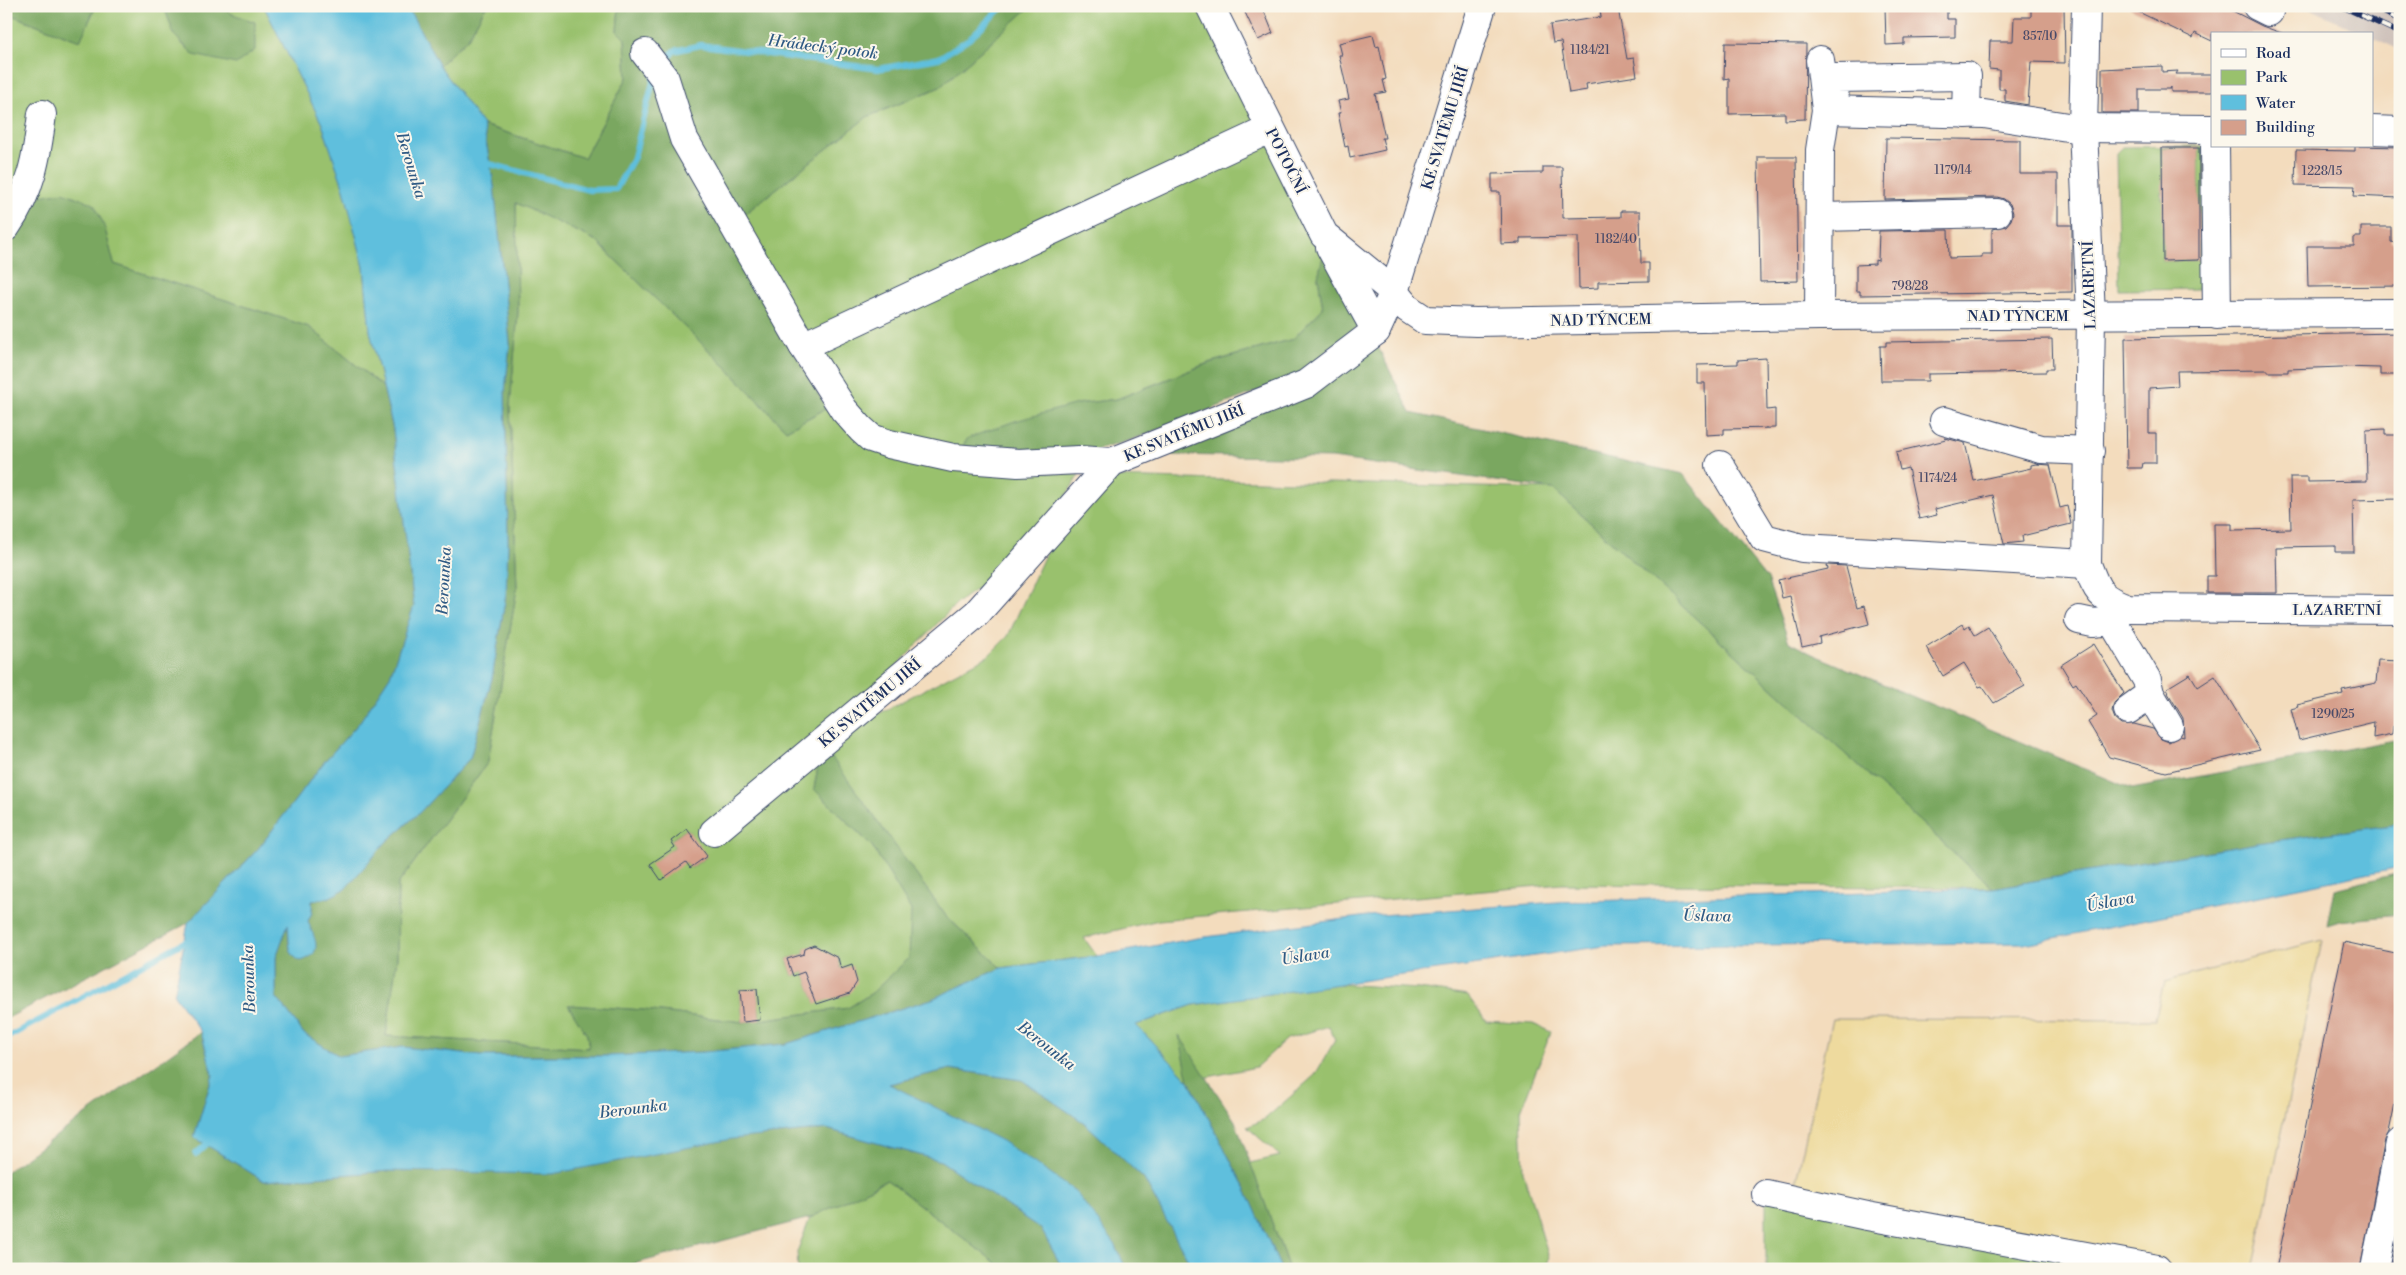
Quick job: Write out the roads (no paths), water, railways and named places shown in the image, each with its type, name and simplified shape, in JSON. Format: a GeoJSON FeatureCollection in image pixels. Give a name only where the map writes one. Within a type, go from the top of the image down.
{"type":"FeatureCollection","features":[{"type":"Feature","properties":{"kind":"street","name":"POTOČNÍ"},"geometry":{"type":"LineString","coordinates":[[1210,6],[1324,235],[1394,292]]}},
{"type":"Feature","properties":{"kind":"street","name":"KE SVATÉMU JIŘÍ"},"geometry":{"type":"LineString","coordinates":[[714,832],[976,614],[1112,462],[1306,384],[1376,332],[1394,292],[1482,6]]}},
{"type":"Feature","properties":{"kind":"street","name":"LAZARETNÍ"},"geometry":{"type":"LineString","coordinates":[[2086,6],[2083,128],[2091,316],[2087,564],[2097,590],[2112,602],[2128,608],[2400,610]]}},
{"type":"Feature","properties":{"kind":"street"},"geometry":{"type":"LineString","coordinates":[[645,53],[665,79],[684,139],[803,346],[844,410],[861,429],[872,438],[880,441],[953,458],[1018,463],[1079,460],[1112,462]]}},
{"type":"Feature","properties":{"kind":"street"},"geometry":{"type":"LineString","coordinates":[[1820,60],[1830,110]]}},
{"type":"Feature","properties":{"kind":"street"},"geometry":{"type":"LineString","coordinates":[[1819,316],[1820,150],[1830,110],[1834,78],[1967,76],[1966,114]]}},
{"type":"Feature","properties":{"kind":"street"},"geometry":{"type":"LineString","coordinates":[[1830,110],[1984,114],[2074,128],[2211,130]]}},
{"type":"Feature","properties":{"kind":"street"},"geometry":{"type":"LineString","coordinates":[[6,227],[26,194],[36,158],[42,114]]}},
{"type":"Feature","properties":{"kind":"street"},"geometry":{"type":"LineString","coordinates":[[803,346],[1270,129]]}},
{"type":"Feature","properties":{"kind":"street"},"geometry":{"type":"LineString","coordinates":[[2374,130],[2400,130]]}},
{"type":"Feature","properties":{"kind":"street"},"geometry":{"type":"LineString","coordinates":[[2215,148],[2217,315]]}},
{"type":"Feature","properties":{"kind":"street"},"geometry":{"type":"LineString","coordinates":[[1820,217],[1997,213]]}},
{"type":"Feature","properties":{"kind":"street"},"geometry":{"type":"LineString","coordinates":[[1324,235],[1376,332]]}},
{"type":"Feature","properties":{"kind":"street","name":"NAD TÝNCEM"},"geometry":{"type":"LineString","coordinates":[[1394,292],[1407,308],[1425,320],[1476,322],[1819,316],[2400,313]]}},
{"type":"Feature","properties":{"kind":"street"},"geometry":{"type":"LineString","coordinates":[[1944,421],[2041,449],[2090,451]]}},
{"type":"Feature","properties":{"kind":"street"},"geometry":{"type":"LineString","coordinates":[[1720,465],[1764,538],[1802,548],[2087,564]]}},
{"type":"Feature","properties":{"kind":"street"},"geometry":{"type":"LineString","coordinates":[[2079,620],[2093,623],[2112,621],[2147,680],[2150,694],[2169,726]]}},
{"type":"Feature","properties":{"kind":"street"},"geometry":{"type":"LineString","coordinates":[[2128,710],[2150,694]]}},
{"type":"Feature","properties":{"kind":"street"},"geometry":{"type":"LineString","coordinates":[[2375,1269],[2400,1143]]}},
{"type":"Feature","properties":{"kind":"street"},"geometry":{"type":"LineString","coordinates":[[1766,1194],[1867,1216],[2157,1269]]}},
{"type":"Feature","properties":{"kind":"water"},"geometry":{"type":"Polygon","coordinates":[[[264,6],[407,6],[439,65],[483,125],[494,186],[510,344],[505,391],[508,543],[506,594],[492,678],[470,758],[420,812],[386,842],[345,889],[330,897],[312,901],[312,912],[308,921],[316,943],[314,953],[309,958],[301,961],[293,955],[290,946],[288,924],[276,957],[276,997],[304,1034],[339,1056],[403,1047],[480,1056],[608,1056],[704,1052],[786,1044],[932,999],[1001,968],[1097,956],[1198,938],[1368,916],[1557,902],[1993,888],[2258,843],[2400,824],[2400,867],[2030,943],[1605,946],[1193,1005],[1136,1025],[1189,1081],[1250,1198],[1281,1269],[1193,1269],[1144,1179],[1086,1124],[1022,1080],[950,1069],[889,1084],[1002,1141],[1075,1191],[1115,1244],[1126,1269],[1063,1269],[1041,1229],[941,1161],[827,1129],[732,1139],[552,1174],[388,1171],[264,1181],[194,1137],[213,1075],[201,1032],[174,995],[188,923],[258,849],[325,761],[359,723],[390,676],[414,606],[393,429],[370,331],[364,267],[344,189],[322,124],[264,6]]]}},
{"type":"Feature","properties":{"kind":"waterway","name":"Hrádecký potok"},"geometry":{"type":"LineString","coordinates":[[662,65],[674,51],[701,45],[878,69],[939,58],[969,39],[1003,6]]}},
{"type":"Feature","properties":{"kind":"waterway","name":"Hrádecký potok"},"geometry":{"type":"LineString","coordinates":[[482,162],[589,190],[616,189],[634,157],[654,78]]}},
{"type":"Feature","properties":{"kind":"waterway"},"geometry":{"type":"LineString","coordinates":[[6,1038],[190,939]]}},
{"type":"Feature","properties":{"kind":"waterway"},"geometry":{"type":"LineString","coordinates":[[196,1154],[211,1140]]}},
{"type":"Feature","properties":{"kind":"railway"},"geometry":{"type":"LineString","coordinates":[[2341,6],[2400,33]]}},
{"type":"Feature","properties":{"kind":"railway"},"geometry":{"type":"LineString","coordinates":[[2371,6],[2400,20]]}},
{"type":"Feature","properties":{"kind":"water label","name":"Berounka"},"geometry":{"type":"Point","coordinates":[412,165]}},
{"type":"Feature","properties":{"kind":"water label","name":"Berounka"},"geometry":{"type":"Point","coordinates":[443,581]}},
{"type":"Feature","properties":{"kind":"water label","name":"Úslava"},"geometry":{"type":"Point","coordinates":[2110,901]}},
{"type":"Feature","properties":{"kind":"water label","name":"Úslava"},"geometry":{"type":"Point","coordinates":[1707,915]}},
{"type":"Feature","properties":{"kind":"water label","name":"Úslava"},"geometry":{"type":"Point","coordinates":[1305,955]}},
{"type":"Feature","properties":{"kind":"water label","name":"Berounka"},"geometry":{"type":"Point","coordinates":[248,979]}},
{"type":"Feature","properties":{"kind":"water label","name":"Berounka"},"geometry":{"type":"Point","coordinates":[1047,1045]}},
{"type":"Feature","properties":{"kind":"water label","name":"Berounka"},"geometry":{"type":"Point","coordinates":[633,1108]}}]}
